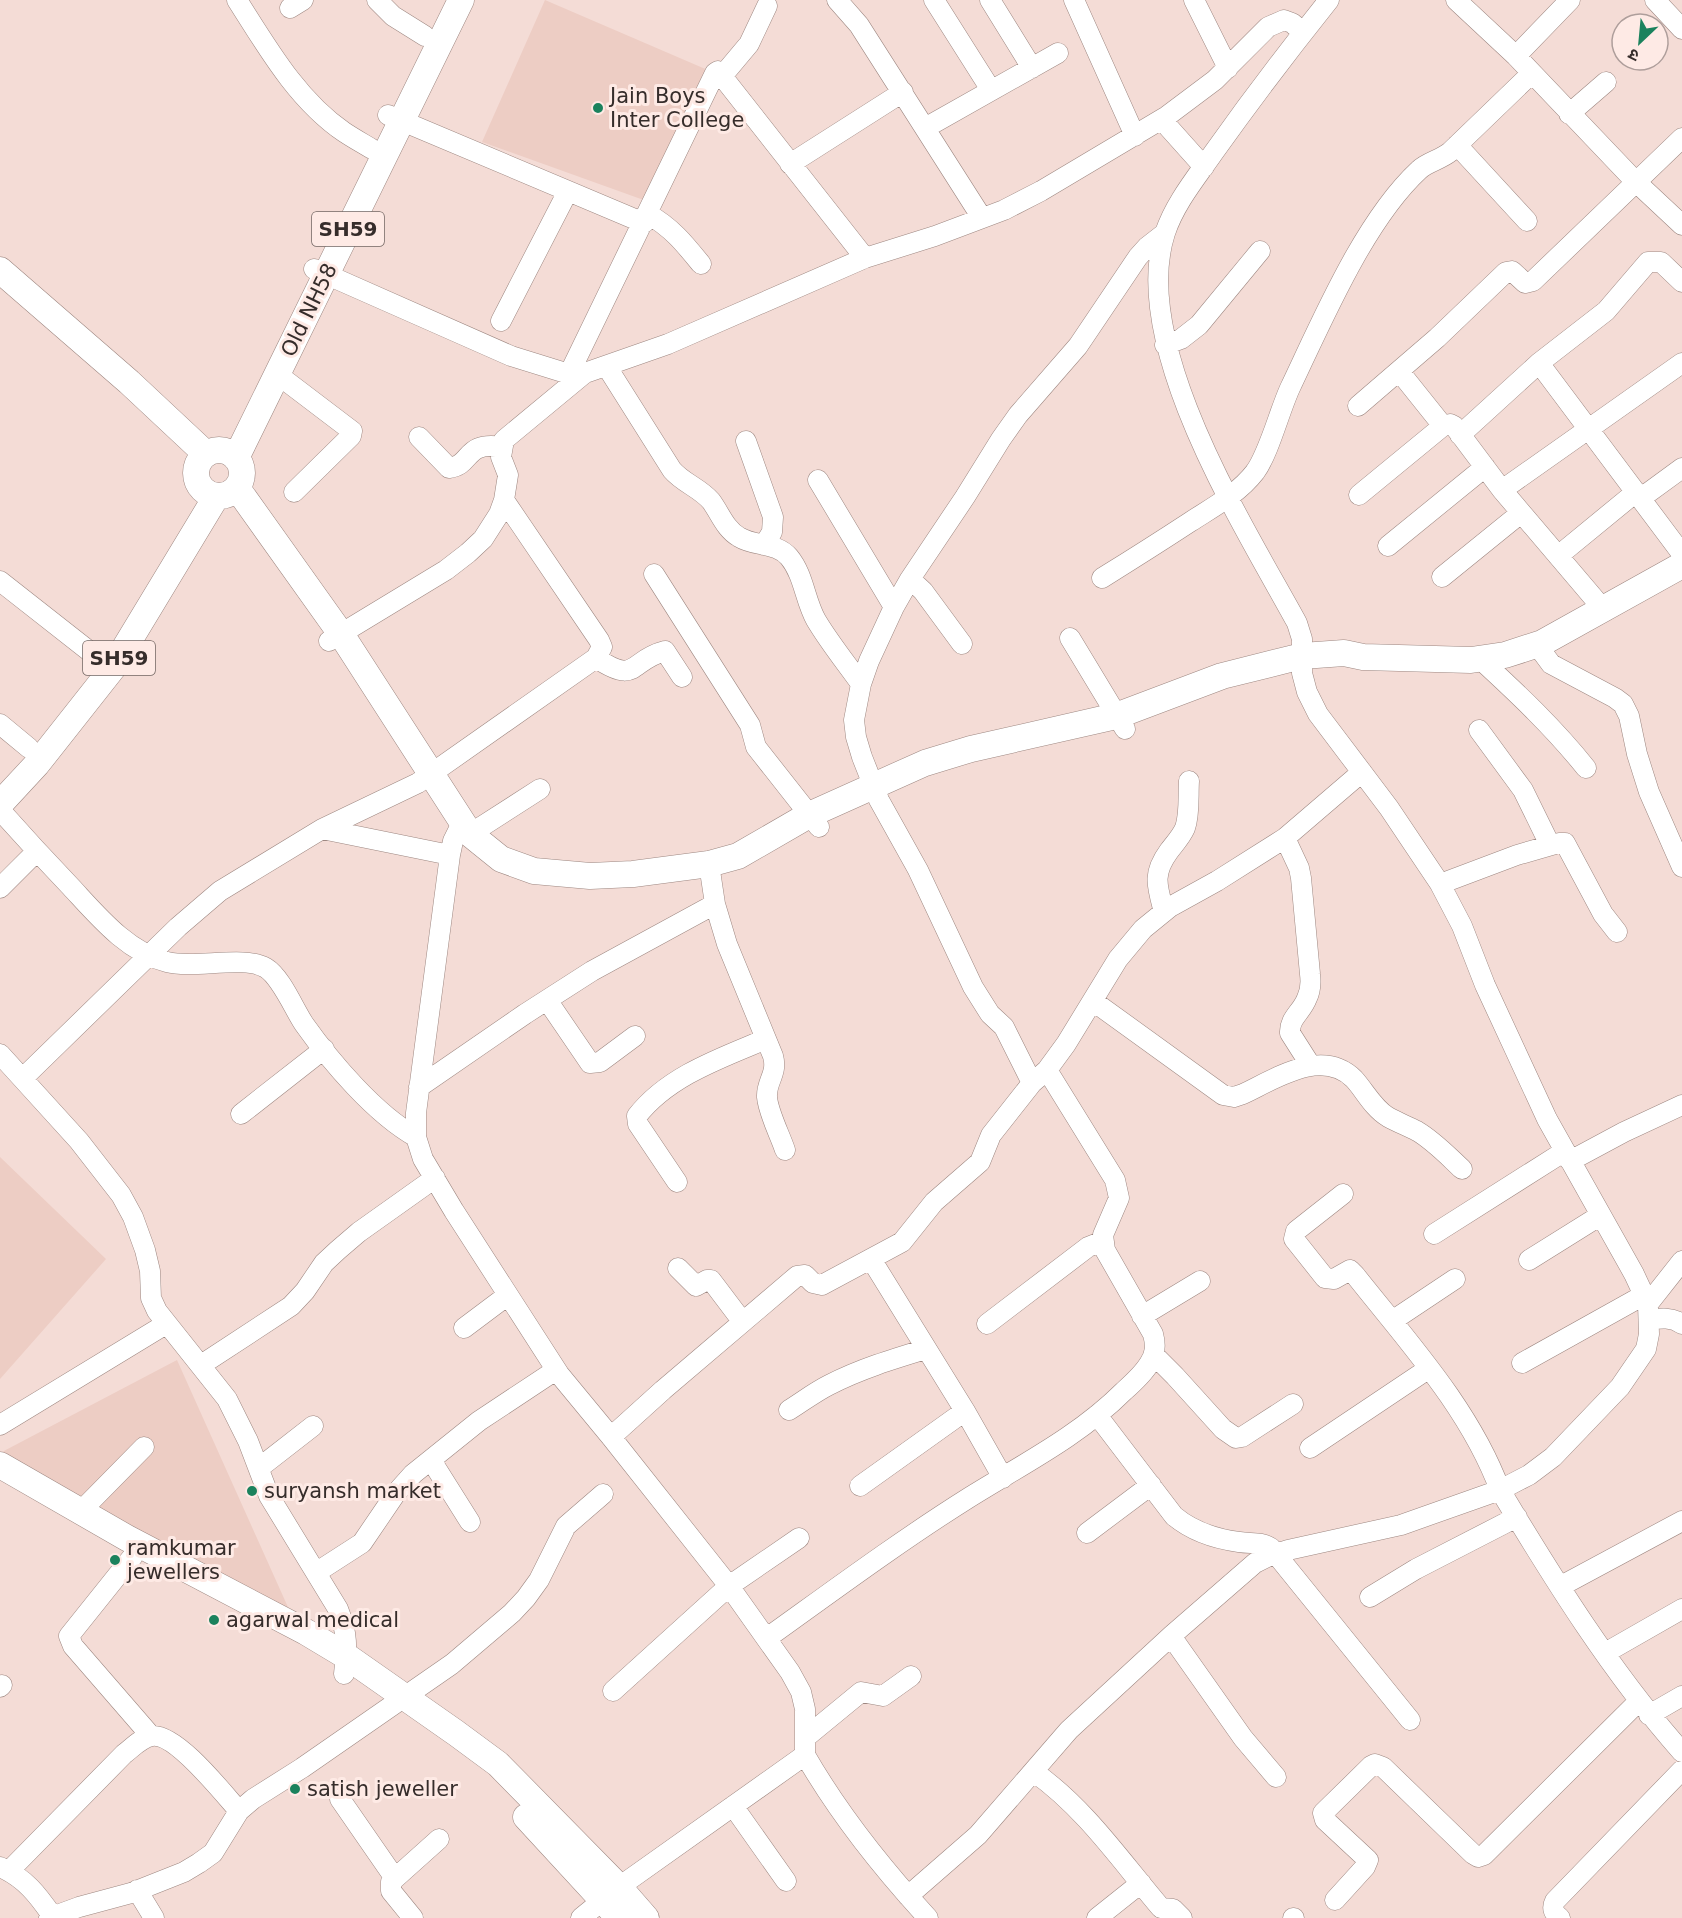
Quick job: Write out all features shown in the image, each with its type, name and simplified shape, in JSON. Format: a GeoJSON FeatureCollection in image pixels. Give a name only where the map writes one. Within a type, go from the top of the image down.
{"type":"FeatureCollection","features":[{"type":"Feature","properties":{"kind":"main road","name":"Old NH58"},"geometry":{"type":"LineString","coordinates":[[0,804],[38,764],[105,664],[277,374],[372,149],[395,118],[425,36],[442,0]]}},
{"type":"Feature","properties":{"kind":"main road","name":"Old NH58"},"geometry":{"type":"LineString","coordinates":[[217,475],[395,118],[461,0]]}},
{"type":"Feature","properties":{"kind":"main road"},"geometry":{"type":"LineString","coordinates":[[0,270],[129,382],[217,475],[335,637],[459,838],[494,873],[531,887],[590,892],[634,890],[710,870],[744,870],[814,821],[876,792],[1227,692],[1302,664],[1349,664],[1363,657],[1480,659],[1505,656],[1537,645],[1682,565]]}},
{"type":"Feature","properties":{"kind":"main road"},"geometry":{"type":"LineString","coordinates":[[0,290],[217,475]]}},
{"type":"Feature","properties":{"kind":"main road","name":"Old NH58"},"geometry":{"type":"LineString","coordinates":[[0,781],[105,664]]}},
{"type":"Feature","properties":{"kind":"main road"},"geometry":{"type":"LineString","coordinates":[[0,1465],[81,1512],[272,1613],[396,1701],[488,1775],[611,1893],[646,1918]]}},
{"type":"Feature","properties":{"kind":"main road"},"geometry":{"type":"LineString","coordinates":[[0,1481],[297,1644],[345,1665]]}},
{"type":"Feature","properties":{"kind":"main road"},"geometry":{"type":"LineString","coordinates":[[611,1893],[619,1918]]}},
{"type":"Feature","properties":{"kind":"street"},"geometry":{"type":"LineString","coordinates":[[237,0],[293,84],[321,114],[343,132],[372,149]]}},
{"type":"Feature","properties":{"kind":"street"},"geometry":{"type":"LineString","coordinates":[[376,0],[393,16],[425,36]]}},
{"type":"Feature","properties":{"kind":"street"},"geometry":{"type":"LineString","coordinates":[[837,0],[859,25],[982,218]]}},
{"type":"Feature","properties":{"kind":"street"},"geometry":{"type":"LineString","coordinates":[[934,0],[992,90]]}},
{"type":"Feature","properties":{"kind":"street"},"geometry":{"type":"LineString","coordinates":[[990,0],[1032,68]]}},
{"type":"Feature","properties":{"kind":"street"},"geometry":{"type":"LineString","coordinates":[[1074,0],[1135,136]]}},
{"type":"Feature","properties":{"kind":"street"},"geometry":{"type":"LineString","coordinates":[[1194,0],[1228,68]]}},
{"type":"Feature","properties":{"kind":"street"},"geometry":{"type":"LineString","coordinates":[[908,1896],[978,1835],[1069,1730],[1171,1636],[1255,1563],[1277,1554],[1401,1525],[1500,1490],[1529,1475],[1553,1457],[1620,1387],[1646,1349],[1647,1306],[1635,1274],[1568,1156],[1520,1063],[1485,985],[1462,926],[1440,884],[1362,771],[1318,714],[1307,692],[1302,664],[1302,639],[1297,623],[1228,497],[1182,394],[1166,345],[1158,293],[1159,262],[1165,233],[1178,204],[1268,76],[1329,0]]}},
{"type":"Feature","properties":{"kind":"street"},"geometry":{"type":"LineString","coordinates":[[1456,0],[1516,56],[1569,114],[1682,225]]}},
{"type":"Feature","properties":{"kind":"street"},"geometry":{"type":"LineString","coordinates":[[1516,56],[1570,0]]}},
{"type":"Feature","properties":{"kind":"street"},"geometry":{"type":"LineString","coordinates":[[1655,0],[1681,27]]}},
{"type":"Feature","properties":{"kind":"street"},"geometry":{"type":"LineString","coordinates":[[723,75],[749,44],[767,6]]}},
{"type":"Feature","properties":{"kind":"street"},"geometry":{"type":"LineString","coordinates":[[320,271],[511,356],[577,374],[607,367],[668,344],[865,258],[1004,210],[1041,191],[1162,120],[1198,94],[1228,68],[1268,27],[1284,20],[1304,32]]}},
{"type":"Feature","properties":{"kind":"street"},"geometry":{"type":"LineString","coordinates":[[925,128],[1058,53]]}},
{"type":"Feature","properties":{"kind":"street"},"geometry":{"type":"LineString","coordinates":[[335,637],[468,554],[483,540],[499,514],[504,500],[508,475],[501,457],[504,440],[577,374],[646,219],[715,73],[718,71],[723,75],[865,258]]}},
{"type":"Feature","properties":{"kind":"street"},"geometry":{"type":"LineString","coordinates":[[1102,578],[1228,497],[1248,480],[1260,464],[1280,411],[1313,340],[1356,255],[1376,222],[1402,187],[1420,168],[1443,158],[1532,73]]}},
{"type":"Feature","properties":{"kind":"street"},"geometry":{"type":"LineString","coordinates":[[1569,114],[1606,82]]}},
{"type":"Feature","properties":{"kind":"street"},"geometry":{"type":"LineString","coordinates":[[790,164],[903,92]]}},
{"type":"Feature","properties":{"kind":"street"},"geometry":{"type":"LineString","coordinates":[[395,118],[568,191],[667,225],[701,264]]}},
{"type":"Feature","properties":{"kind":"street"},"geometry":{"type":"LineString","coordinates":[[1162,120],[1203,167]]}},
{"type":"Feature","properties":{"kind":"street"},"geometry":{"type":"LineString","coordinates":[[1358,406],[1437,338],[1506,273],[1512,271],[1525,283],[1533,281],[1682,138]]}},
{"type":"Feature","properties":{"kind":"street"},"geometry":{"type":"LineString","coordinates":[[1456,145],[1527,221]]}},
{"type":"Feature","properties":{"kind":"street"},"geometry":{"type":"LineString","coordinates":[[501,321],[568,191]]}},
{"type":"Feature","properties":{"kind":"street"},"geometry":{"type":"LineString","coordinates":[[767,1638],[910,1537],[1041,1455],[1097,1415],[1142,1373],[1154,1355],[1156,1345],[1153,1334],[1105,1250],[1103,1241],[1103,1235],[1119,1198],[1116,1180],[1004,1027],[990,1014],[973,987],[918,870],[876,792],[856,737],[854,720],[861,684],[894,607],[910,579],[1018,415],[1078,346],[1138,257],[1165,233]]}},
{"type":"Feature","properties":{"kind":"street"},"geometry":{"type":"LineString","coordinates":[[1166,345],[1181,339],[1198,325],[1260,251]]}},
{"type":"Feature","properties":{"kind":"street"},"geometry":{"type":"LineString","coordinates":[[1359,495],[1452,430],[1606,311],[1648,262],[1660,262],[1682,282]]}},
{"type":"Feature","properties":{"kind":"street"},"geometry":{"type":"LineString","coordinates":[[1539,363],[1682,554]]}},
{"type":"Feature","properties":{"kind":"street"},"geometry":{"type":"LineString","coordinates":[[1502,490],[1682,363]]}},
{"type":"Feature","properties":{"kind":"street"},"geometry":{"type":"LineString","coordinates":[[607,367],[680,479],[703,494],[729,530],[739,537],[782,551],[790,558],[816,621],[861,684]]}},
{"type":"Feature","properties":{"kind":"street"},"geometry":{"type":"LineString","coordinates":[[1399,371],[1485,468],[1604,610]]}},
{"type":"Feature","properties":{"kind":"street"},"geometry":{"type":"LineString","coordinates":[[277,374],[352,431],[351,436],[294,492]]}},
{"type":"Feature","properties":{"kind":"street"},"geometry":{"type":"LineString","coordinates":[[419,437],[449,468],[456,466],[484,445],[502,447]]}},
{"type":"Feature","properties":{"kind":"street"},"geometry":{"type":"LineString","coordinates":[[746,441],[773,517],[772,532],[764,545]]}},
{"type":"Feature","properties":{"kind":"street"},"geometry":{"type":"LineString","coordinates":[[1388,546],[1485,468]]}},
{"type":"Feature","properties":{"kind":"street"},"geometry":{"type":"LineString","coordinates":[[1558,556],[1639,495],[1682,468]]}},
{"type":"Feature","properties":{"kind":"street"},"geometry":{"type":"LineString","coordinates":[[818,480],[894,607]]}},
{"type":"Feature","properties":{"kind":"street"},"geometry":{"type":"LineString","coordinates":[[23,1078],[178,927],[220,891],[322,829],[424,778],[596,657],[602,647],[599,640],[504,500]]}},
{"type":"Feature","properties":{"kind":"street"},"geometry":{"type":"LineString","coordinates":[[1442,577],[1521,513]]}},
{"type":"Feature","properties":{"kind":"street"},"geometry":{"type":"LineString","coordinates":[[654,574],[750,725],[756,747],[814,821]]}},
{"type":"Feature","properties":{"kind":"street"},"geometry":{"type":"LineString","coordinates":[[910,579],[923,591],[962,644]]}},
{"type":"Feature","properties":{"kind":"street"},"geometry":{"type":"LineString","coordinates":[[0,581],[105,664]]}},
{"type":"Feature","properties":{"kind":"street"},"geometry":{"type":"LineString","coordinates":[[1070,638],[1121,722]]}},
{"type":"Feature","properties":{"kind":"street"},"geometry":{"type":"LineString","coordinates":[[1537,645],[1551,664],[1623,704],[1629,716],[1637,754],[1649,792],[1682,867]]}},
{"type":"Feature","properties":{"kind":"street"},"geometry":{"type":"LineString","coordinates":[[596,657],[613,669],[626,671],[665,651],[682,677]]}},
{"type":"Feature","properties":{"kind":"street"},"geometry":{"type":"LineString","coordinates":[[1480,659],[1533,707],[1586,768]]}},
{"type":"Feature","properties":{"kind":"street"},"geometry":{"type":"LineString","coordinates":[[0,724],[29,748]]}},
{"type":"Feature","properties":{"kind":"street"},"geometry":{"type":"LineString","coordinates":[[1479,730],[1523,790],[1550,845]]}},
{"type":"Feature","properties":{"kind":"street"},"geometry":{"type":"LineString","coordinates":[[611,1437],[742,1321],[797,1276],[805,1275],[813,1283],[822,1285],[902,1242],[934,1202],[980,1162],[991,1135],[1066,1044],[1118,959],[1143,928],[1164,912],[1285,838],[1362,771]]}},
{"type":"Feature","properties":{"kind":"street"},"geometry":{"type":"LineString","coordinates":[[1164,912],[1156,877],[1162,860],[1180,838],[1185,827],[1188,814],[1189,781]]}},
{"type":"Feature","properties":{"kind":"street"},"geometry":{"type":"LineString","coordinates":[[322,829],[459,838],[540,789]]}},
{"type":"Feature","properties":{"kind":"street"},"geometry":{"type":"LineString","coordinates":[[0,810],[105,923],[149,956],[179,964],[249,963],[267,969],[274,975],[296,1012],[324,1049],[384,1114],[401,1129],[416,1137]]}},
{"type":"Feature","properties":{"kind":"street"},"geometry":{"type":"LineString","coordinates":[[459,838],[419,1087],[416,1137],[423,1159],[556,1370],[729,1586],[767,1638],[801,1692],[805,1709],[805,1747],[827,1793],[928,1918]]}},
{"type":"Feature","properties":{"kind":"street"},"geometry":{"type":"LineString","coordinates":[[1285,838],[1299,868],[1301,878],[1311,986],[1307,999],[1292,1020],[1290,1033],[1311,1066]]}},
{"type":"Feature","properties":{"kind":"street"},"geometry":{"type":"LineString","coordinates":[[1440,884],[1517,855],[1562,842],[1567,845],[1603,914],[1617,932]]}},
{"type":"Feature","properties":{"kind":"street"},"geometry":{"type":"LineString","coordinates":[[0,888],[37,851]]}},
{"type":"Feature","properties":{"kind":"street"},"geometry":{"type":"LineString","coordinates":[[710,870],[715,904],[727,944],[775,1064],[775,1071],[768,1086],[767,1099],[785,1150]]}},
{"type":"Feature","properties":{"kind":"street"},"geometry":{"type":"LineString","coordinates":[[419,1087],[592,971],[715,904]]}},
{"type":"Feature","properties":{"kind":"street"},"geometry":{"type":"LineString","coordinates":[[547,1000],[590,1063],[600,1062],[635,1036]]}},
{"type":"Feature","properties":{"kind":"street"},"geometry":{"type":"LineString","coordinates":[[1093,1001],[1223,1095],[1234,1097],[1244,1094],[1301,1067],[1326,1066],[1346,1072],[1376,1108],[1433,1142],[1462,1169]]}},
{"type":"Feature","properties":{"kind":"street"},"geometry":{"type":"LineString","coordinates":[[677,1182],[638,1125],[637,1116],[681,1079],[708,1063],[766,1039]]}},
{"type":"Feature","properties":{"kind":"street"},"geometry":{"type":"LineString","coordinates":[[241,1114],[324,1049]]}},
{"type":"Feature","properties":{"kind":"street"},"geometry":{"type":"LineString","coordinates":[[0,1054],[79,1141],[121,1195],[133,1217],[145,1250],[150,1271],[151,1298],[166,1324],[227,1399],[239,1419],[272,1503],[338,1609],[345,1628],[347,1643],[345,1665]]}},
{"type":"Feature","properties":{"kind":"street"},"geometry":{"type":"LineString","coordinates":[[1434,1234],[1568,1156],[1682,1105]]}},
{"type":"Feature","properties":{"kind":"street"},"geometry":{"type":"LineString","coordinates":[[201,1365],[291,1306],[305,1291],[324,1263],[338,1250],[359,1232],[435,1178]]}},
{"type":"Feature","properties":{"kind":"street"},"geometry":{"type":"LineString","coordinates":[[1343,1194],[1296,1231],[1294,1239],[1325,1278],[1334,1279],[1347,1271],[1353,1272],[1450,1397],[1495,1475],[1500,1490],[1561,1586],[1644,1708],[1682,1752]]}},
{"type":"Feature","properties":{"kind":"street"},"geometry":{"type":"LineString","coordinates":[[1529,1260],[1601,1215]]}},
{"type":"Feature","properties":{"kind":"street"},"geometry":{"type":"LineString","coordinates":[[987,1324],[1088,1247],[1103,1241]]}},
{"type":"Feature","properties":{"kind":"street"},"geometry":{"type":"LineString","coordinates":[[871,1259],[965,1411],[1003,1478]]}},
{"type":"Feature","properties":{"kind":"street"},"geometry":{"type":"LineString","coordinates":[[1522,1364],[1647,1306],[1682,1261]]}},
{"type":"Feature","properties":{"kind":"street"},"geometry":{"type":"LineString","coordinates":[[678,1268],[696,1286],[711,1280],[742,1321]]}},
{"type":"Feature","properties":{"kind":"street"},"geometry":{"type":"LineString","coordinates":[[1392,1322],[1455,1280]]}},
{"type":"Feature","properties":{"kind":"street"},"geometry":{"type":"LineString","coordinates":[[1142,1316],[1200,1281]]}},
{"type":"Feature","properties":{"kind":"street"},"geometry":{"type":"LineString","coordinates":[[464,1328],[508,1295]]}},
{"type":"Feature","properties":{"kind":"street"},"geometry":{"type":"LineString","coordinates":[[1647,1306],[1664,1318],[1676,1320],[1682,1324]]}},
{"type":"Feature","properties":{"kind":"street"},"geometry":{"type":"LineString","coordinates":[[0,1425],[166,1324]]}},
{"type":"Feature","properties":{"kind":"street"},"geometry":{"type":"LineString","coordinates":[[789,1410],[826,1386],[850,1375],[926,1349]]}},
{"type":"Feature","properties":{"kind":"street"},"geometry":{"type":"LineString","coordinates":[[1154,1355],[1222,1429],[1236,1438],[1242,1437],[1293,1404]]}},
{"type":"Feature","properties":{"kind":"street"},"geometry":{"type":"LineString","coordinates":[[1310,1448],[1428,1369]]}},
{"type":"Feature","properties":{"kind":"street"},"geometry":{"type":"LineString","coordinates":[[317,1572],[362,1543],[396,1493],[413,1474],[506,1401],[556,1370]]}},
{"type":"Feature","properties":{"kind":"street"},"geometry":{"type":"LineString","coordinates":[[860,1486],[965,1411]]}},
{"type":"Feature","properties":{"kind":"street"},"geometry":{"type":"LineString","coordinates":[[1097,1415],[1174,1516],[1184,1524],[1212,1536],[1239,1542],[1263,1543],[1277,1554],[1410,1720]]}},
{"type":"Feature","properties":{"kind":"street"},"geometry":{"type":"LineString","coordinates":[[259,1468],[313,1426]]}},
{"type":"Feature","properties":{"kind":"street"},"geometry":{"type":"LineString","coordinates":[[81,1512],[144,1447]]}},
{"type":"Feature","properties":{"kind":"street"},"geometry":{"type":"LineString","coordinates":[[431,1460],[470,1522]]}},
{"type":"Feature","properties":{"kind":"street"},"geometry":{"type":"LineString","coordinates":[[1087,1533],[1150,1485]]}},
{"type":"Feature","properties":{"kind":"street"},"geometry":{"type":"LineString","coordinates":[[239,1811],[189,1756],[160,1737],[151,1736],[138,1742],[124,1754],[4,1869],[35,1891],[51,1917],[137,1890],[184,1872],[199,1863],[213,1853],[239,1811],[269,1788],[302,1768],[452,1664],[512,1613],[538,1580],[566,1526],[603,1494]]}},
{"type":"Feature","properties":{"kind":"street"},"geometry":{"type":"LineString","coordinates":[[1370,1597],[1416,1569],[1517,1517]]}},
{"type":"Feature","properties":{"kind":"street"},"geometry":{"type":"LineString","coordinates":[[1561,1586],[1682,1521]]}},
{"type":"Feature","properties":{"kind":"street"},"geometry":{"type":"LineString","coordinates":[[613,1691],[729,1586],[799,1538]]}},
{"type":"Feature","properties":{"kind":"street"},"geometry":{"type":"LineString","coordinates":[[133,1556],[69,1636],[73,1646],[151,1736]]}},
{"type":"Feature","properties":{"kind":"street"},"geometry":{"type":"LineString","coordinates":[[1605,1653],[1682,1609]]}},
{"type":"Feature","properties":{"kind":"street"},"geometry":{"type":"LineString","coordinates":[[1171,1636],[1243,1738],[1276,1777]]}},
{"type":"Feature","properties":{"kind":"street"},"geometry":{"type":"LineString","coordinates":[[581,1918],[611,1893],[733,1806],[805,1747],[861,1692],[884,1696],[911,1676]]}},
{"type":"Feature","properties":{"kind":"street"},"geometry":{"type":"LineString","coordinates":[[1335,1900],[1365,1867],[1368,1860],[1325,1820],[1323,1813],[1371,1766],[1375,1764],[1383,1767],[1473,1854],[1478,1857],[1484,1856],[1644,1708],[1682,1696]]}},
{"type":"Feature","properties":{"kind":"street"},"geometry":{"type":"LineString","coordinates":[[1560,1918],[1552,1906],[1555,1901],[1682,1770]]}},
{"type":"Feature","properties":{"kind":"street"},"geometry":{"type":"LineString","coordinates":[[1034,1772],[1077,1808],[1161,1908],[1173,1909],[1182,1918]]}},
{"type":"Feature","properties":{"kind":"street"},"geometry":{"type":"LineString","coordinates":[[340,1799],[394,1877]]}},
{"type":"Feature","properties":{"kind":"street"},"geometry":{"type":"LineString","coordinates":[[733,1806],[786,1881]]}},
{"type":"Feature","properties":{"kind":"street"},"geometry":{"type":"LineString","coordinates":[[413,1918],[391,1891],[391,1882],[439,1839]]}},
{"type":"Feature","properties":{"kind":"street"},"geometry":{"type":"LineString","coordinates":[[1097,1918],[1141,1884]]}},
{"type":"Feature","properties":{"kind":"street"},"geometry":{"type":"LineString","coordinates":[[137,1890],[154,1918]]}},
{"type":"Feature","properties":{"kind":"shaded area","name":"Jain Boys Inter College"},"geometry":{"type":"Polygon","coordinates":[[[545,0],[717,74],[652,203],[482,142],[545,0]]]}},
{"type":"Feature","properties":{"kind":"shaded area"},"geometry":{"type":"Polygon","coordinates":[[[0,1157],[106,1259],[0,1379],[0,1157]]]}},
{"type":"Feature","properties":{"kind":"shaded area"},"geometry":{"type":"Polygon","coordinates":[[[177,1360],[296,1625],[0,1453],[177,1360]]]}},
{"type":"Feature","properties":{"kind":"place","name":"Jain Boys Inter College"},"geometry":{"type":"Point","coordinates":[598,108]}},
{"type":"Feature","properties":{"kind":"place","name":"suryansh market"},"geometry":{"type":"Point","coordinates":[252,1491]}},
{"type":"Feature","properties":{"kind":"place","name":"ramkumar jewellers"},"geometry":{"type":"Point","coordinates":[115,1560]}},
{"type":"Feature","properties":{"kind":"place","name":"agarwal medical"},"geometry":{"type":"Point","coordinates":[214,1620]}},
{"type":"Feature","properties":{"kind":"place","name":"satish jeweller"},"geometry":{"type":"Point","coordinates":[295,1789]}}]}
